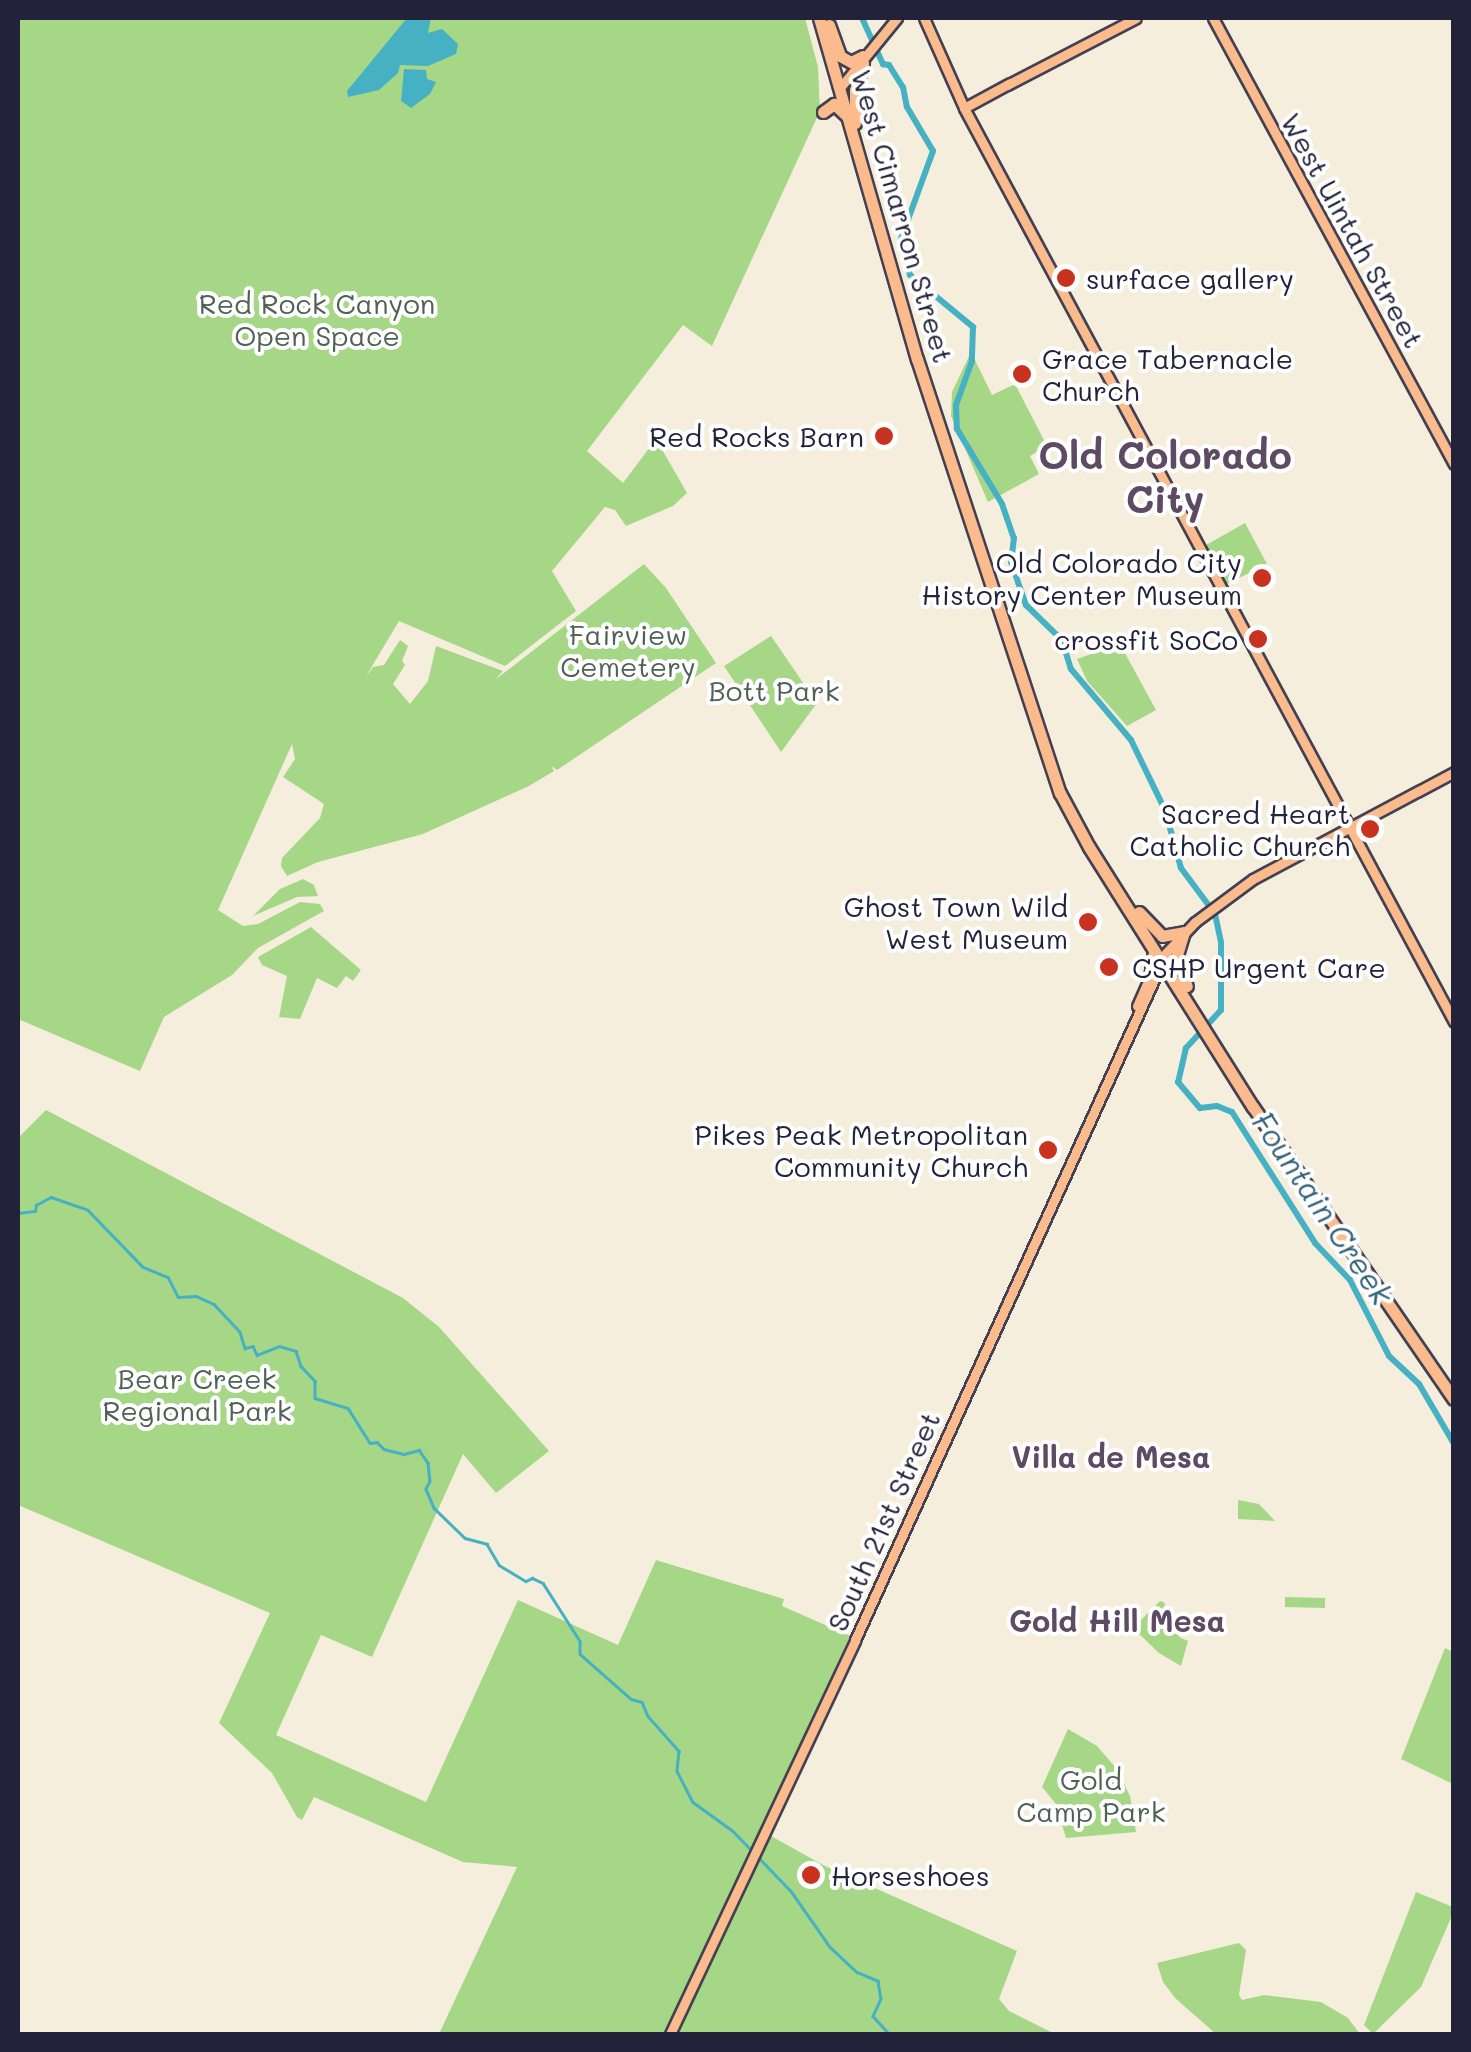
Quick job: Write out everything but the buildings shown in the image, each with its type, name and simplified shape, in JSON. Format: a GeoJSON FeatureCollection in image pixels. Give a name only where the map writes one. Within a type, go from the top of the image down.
{"type":"FeatureCollection","features":[{"type":"Feature","properties":{"kind":"highway"},"geometry":{"type":"LineString","coordinates":[[825,20],[840,56],[850,62],[866,55]]}},
{"type":"Feature","properties":{"kind":"highway","name":"West Cimarron Street"},"geometry":{"type":"LineString","coordinates":[[825,20],[943,427],[1060,793],[1212,1035],[1453,1391]]}},
{"type":"Feature","properties":{"kind":"highway"},"geometry":{"type":"LineString","coordinates":[[851,120],[854,93],[866,55]]}},
{"type":"Feature","properties":{"kind":"highway"},"geometry":{"type":"LineString","coordinates":[[823,112],[834,104],[851,120]]}},
{"type":"Feature","properties":{"kind":"highway"},"geometry":{"type":"LineString","coordinates":[[1140,919],[1162,936],[1184,932],[1176,958],[1182,984]]}},
{"type":"Feature","properties":{"kind":"highway"},"geometry":{"type":"LineString","coordinates":[[1140,919],[1156,958],[1153,979],[1167,974],[1182,984]]}},
{"type":"Feature","properties":{"kind":"main road"},"geometry":{"type":"LineString","coordinates":[[843,85],[894,18]]}},
{"type":"Feature","properties":{"kind":"main road"},"geometry":{"type":"LineString","coordinates":[[924,18],[964,108],[1454,1022]]}},
{"type":"Feature","properties":{"kind":"main road"},"geometry":{"type":"LineString","coordinates":[[964,108],[1136,18]]}},
{"type":"Feature","properties":{"kind":"main road","name":"West Uintah Street"},"geometry":{"type":"LineString","coordinates":[[1213,18],[1454,464]]}},
{"type":"Feature","properties":{"kind":"main road","name":"South 21st Street"},"geometry":{"type":"LineString","coordinates":[[670,2034],[847,1658],[1163,957],[1200,918],[1253,879],[1454,772]]}},
{"type":"Feature","properties":{"kind":"green space","name":"Red Rock Canyon Open Space"},"geometry":{"type":"Polygon","coordinates":[[[18,18],[805,18],[818,67],[820,111],[712,346],[683,325],[587,451],[623,483],[656,439],[687,493],[673,506],[626,526],[615,510],[605,507],[552,571],[576,611],[505,666],[399,621],[365,678],[373,667],[384,665],[400,640],[408,646],[402,661],[405,665],[393,684],[410,704],[428,681],[436,646],[503,671],[495,680],[644,564],[666,588],[716,663],[557,770],[551,766],[554,771],[529,786],[423,834],[318,862],[287,876],[281,866],[282,858],[320,818],[324,804],[283,777],[295,759],[292,744],[218,910],[243,926],[258,924],[300,902],[320,904],[324,911],[258,948],[232,975],[164,1017],[140,1071],[18,1019],[18,18]]]}},
{"type":"Feature","properties":{"kind":"green space"},"geometry":{"type":"Polygon","coordinates":[[[971,352],[992,395],[1015,384],[1047,446],[1030,456],[1039,474],[988,502],[951,416],[952,392],[971,352]]]}},
{"type":"Feature","properties":{"kind":"green space"},"geometry":{"type":"Polygon","coordinates":[[[1245,523],[1267,564],[1219,588],[1199,549],[1245,523]]]}},
{"type":"Feature","properties":{"kind":"green space","name":"Bott Park"},"geometry":{"type":"Polygon","coordinates":[[[771,636],[817,703],[781,752],[724,666],[771,636]]]}},
{"type":"Feature","properties":{"kind":"green space"},"geometry":{"type":"Polygon","coordinates":[[[1120,644],[1156,710],[1127,726],[1087,681],[1077,659],[1120,644]]]}},
{"type":"Feature","properties":{"kind":"green space"},"geometry":{"type":"Polygon","coordinates":[[[303,879],[314,885],[318,896],[297,897],[253,916],[280,889],[303,879]]]}},
{"type":"Feature","properties":{"kind":"green space"},"geometry":{"type":"Polygon","coordinates":[[[311,927],[361,970],[353,981],[346,976],[337,988],[317,978],[300,1019],[279,1017],[287,976],[262,965],[258,957],[311,927]]]}},
{"type":"Feature","properties":{"kind":"green space","name":"Bear Creek Regional Park"},"geometry":{"type":"Polygon","coordinates":[[[46,1110],[403,1298],[439,1327],[549,1451],[496,1493],[463,1454],[372,1657],[321,1635],[276,1735],[426,1802],[518,1600],[618,1645],[656,1560],[784,1599],[782,1606],[850,1636],[760,1830],[825,1866],[1017,1951],[999,1999],[1009,2011],[1055,2034],[439,2034],[517,1867],[463,1862],[314,1797],[302,1820],[297,1817],[272,1773],[219,1723],[270,1613],[18,1505],[18,1138],[46,1110]]]}},
{"type":"Feature","properties":{"kind":"green space"},"geometry":{"type":"Polygon","coordinates":[[[1238,1500],[1259,1504],[1275,1521],[1238,1519],[1238,1500]]]}},
{"type":"Feature","properties":{"kind":"green space"},"geometry":{"type":"Polygon","coordinates":[[[1285,1597],[1325,1598],[1325,1608],[1285,1607],[1285,1597]]]}},
{"type":"Feature","properties":{"kind":"green space"},"geometry":{"type":"Polygon","coordinates":[[[1160,1601],[1165,1603],[1163,1612],[1179,1620],[1179,1637],[1188,1641],[1181,1666],[1159,1653],[1133,1628],[1160,1601]]]}},
{"type":"Feature","properties":{"kind":"green space"},"geometry":{"type":"Polygon","coordinates":[[[1445,1648],[1453,1652],[1453,1784],[1401,1759],[1445,1648]]]}},
{"type":"Feature","properties":{"kind":"green space","name":"Gold Camp Park"},"geometry":{"type":"Polygon","coordinates":[[[1068,1729],[1097,1746],[1116,1768],[1130,1796],[1136,1832],[1066,1838],[1056,1804],[1042,1787],[1068,1729]]]}},
{"type":"Feature","properties":{"kind":"green space"},"geometry":{"type":"Polygon","coordinates":[[[1416,1892],[1453,1907],[1453,1913],[1421,1987],[1373,2034],[1364,2025],[1416,1892]]]}},
{"type":"Feature","properties":{"kind":"green space"},"geometry":{"type":"Polygon","coordinates":[[[1239,1943],[1246,1950],[1239,1995],[1242,2000],[1264,1995],[1321,2002],[1348,2018],[1360,2034],[1216,2034],[1175,1998],[1163,1982],[1157,1963],[1239,1943]]]}},
{"type":"Feature","properties":{"kind":"water"},"geometry":{"type":"Polygon","coordinates":[[[407,18],[431,18],[428,33],[442,29],[458,44],[456,54],[428,66],[400,65],[398,73],[379,90],[348,97],[347,91],[407,18]]]}},
{"type":"Feature","properties":{"kind":"water"},"geometry":{"type":"Polygon","coordinates":[[[404,69],[426,70],[427,79],[436,82],[430,94],[411,108],[401,101],[404,69]]]}},
{"type":"Feature","properties":{"kind":"waterway","name":"Fountain Creek"},"geometry":{"type":"LineString","coordinates":[[862,18],[883,64],[889,65],[903,87],[907,107],[933,151],[901,239],[910,275],[973,327],[972,361],[956,405],[957,429],[1002,504],[1014,538],[1011,562],[1026,605],[1062,640],[1071,669],[1131,740],[1165,810],[1181,868],[1215,914],[1221,942],[1221,1010],[1186,1048],[1178,1082],[1200,1108],[1217,1106],[1232,1112],[1315,1243],[1350,1280],[1389,1356],[1419,1384],[1454,1444]]}},
{"type":"Feature","properties":{"kind":"waterway"},"geometry":{"type":"LineString","coordinates":[[18,1213],[35,1211],[36,1205],[51,1197],[88,1210],[143,1267],[168,1277],[178,1297],[196,1296],[214,1304],[240,1332],[245,1348],[253,1346],[257,1355],[279,1346],[296,1351],[301,1366],[315,1381],[315,1398],[348,1408],[370,1443],[377,1442],[384,1449],[404,1454],[419,1450],[428,1463],[430,1481],[426,1489],[434,1508],[465,1538],[487,1544],[499,1565],[526,1581],[532,1578],[543,1583],[580,1641],[580,1654],[631,1699],[642,1702],[648,1716],[679,1751],[677,1771],[693,1802],[733,1831],[791,1891],[830,1947],[857,1972],[878,1981],[881,1999],[873,2016],[889,2034]]}},
{"type":"Feature","properties":{"kind":"place","name":"surface gallery"},"geometry":{"type":"Point","coordinates":[1066,278]}},
{"type":"Feature","properties":{"kind":"place","name":"Grace Tabernacle Church"},"geometry":{"type":"Point","coordinates":[1022,374]}},
{"type":"Feature","properties":{"kind":"place","name":"Red Rocks Barn"},"geometry":{"type":"Point","coordinates":[884,436]}},
{"type":"Feature","properties":{"kind":"place","name":"Old Colorado City History Center Museum"},"geometry":{"type":"Point","coordinates":[1262,578]}},
{"type":"Feature","properties":{"kind":"place","name":"crossfit SoCo"},"geometry":{"type":"Point","coordinates":[1258,639]}},
{"type":"Feature","properties":{"kind":"place","name":"Sacred Heart Catholic Church"},"geometry":{"type":"Point","coordinates":[1370,829]}},
{"type":"Feature","properties":{"kind":"place","name":"Ghost Town Wild West Museum"},"geometry":{"type":"Point","coordinates":[1088,922]}},
{"type":"Feature","properties":{"kind":"place","name":"CSHP Urgent Care"},"geometry":{"type":"Point","coordinates":[1109,967]}},
{"type":"Feature","properties":{"kind":"place","name":"Pikes Peak Metropolitan Community Church"},"geometry":{"type":"Point","coordinates":[1048,1150]}},
{"type":"Feature","properties":{"kind":"place","name":"Horseshoes"},"geometry":{"type":"Point","coordinates":[811,1875]}},
{"type":"Feature","properties":{"kind":"district","name":"Old Colorado City"},"geometry":{"type":"Point","coordinates":[1165,477]}},
{"type":"Feature","properties":{"kind":"district","name":"Villa de Mesa"},"geometry":{"type":"Point","coordinates":[1111,1456]}},
{"type":"Feature","properties":{"kind":"district","name":"Gold Hill Mesa"},"geometry":{"type":"Point","coordinates":[1117,1620]}},
{"type":"Feature","properties":{"kind":"park label","name":"Fairview Cemetery"},"geometry":{"type":"Point","coordinates":[628,650]}}]}
